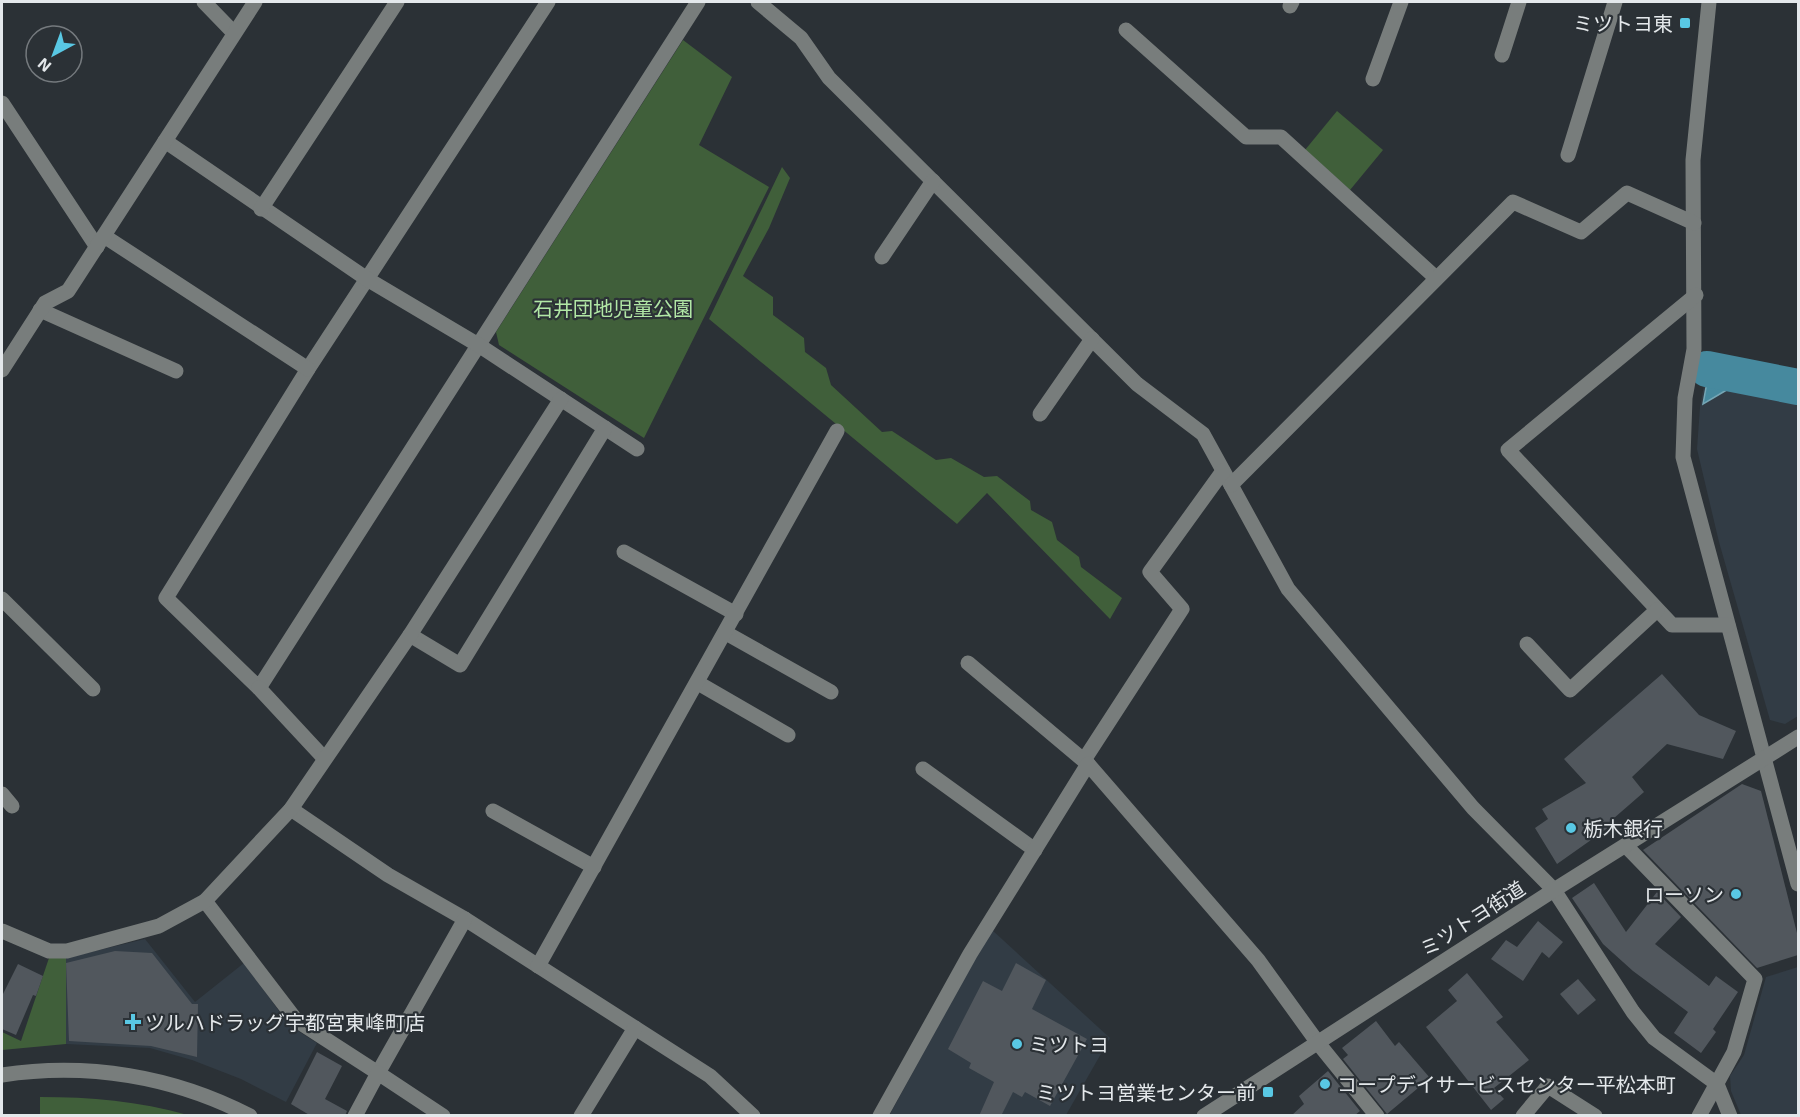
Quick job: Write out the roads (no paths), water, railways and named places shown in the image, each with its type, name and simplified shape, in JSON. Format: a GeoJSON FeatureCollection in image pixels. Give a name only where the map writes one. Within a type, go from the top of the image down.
{"type":"FeatureCollection","features":[{"type":"Feature","properties":{"kind":"street"},"geometry":{"type":"LineString","coordinates":[[204,2],[234,33]]}},
{"type":"Feature","properties":{"kind":"street"},"geometry":{"type":"LineString","coordinates":[[2,369],[45,303],[69,291],[255,2]]}},
{"type":"Feature","properties":{"kind":"street"},"geometry":{"type":"LineString","coordinates":[[261,208],[397,2]]}},
{"type":"Feature","properties":{"kind":"street"},"geometry":{"type":"LineString","coordinates":[[323,757],[259,688],[166,598],[308,369],[548,2]]}},
{"type":"Feature","properties":{"kind":"street"},"geometry":{"type":"LineString","coordinates":[[259,688],[480,346],[698,2]]}},
{"type":"Feature","properties":{"kind":"street"},"geometry":{"type":"LineString","coordinates":[[758,2],[801,38],[830,78],[1137,384],[1203,434],[1288,589],[1473,808],[1554,890],[1633,1012],[1654,1038],[1717,1084],[1730,1116]]}},
{"type":"Feature","properties":{"kind":"street"},"geometry":{"type":"LineString","coordinates":[[1373,79],[1401,2]]}},
{"type":"Feature","properties":{"kind":"street"},"geometry":{"type":"LineString","coordinates":[[1502,55],[1519,2]]}},
{"type":"Feature","properties":{"kind":"street"},"geometry":{"type":"LineString","coordinates":[[1568,155],[1615,2]]}},
{"type":"Feature","properties":{"kind":"street"},"geometry":{"type":"LineString","coordinates":[[1709,2],[1693,160],[1696,295],[1694,349],[1685,398],[1683,457],[1798,884]]}},
{"type":"Feature","properties":{"kind":"street"},"geometry":{"type":"LineString","coordinates":[[1126,30],[1246,137],[1281,137],[1436,278]]}},
{"type":"Feature","properties":{"kind":"street"},"geometry":{"type":"LineString","coordinates":[[2,103],[100,241],[308,369]]}},
{"type":"Feature","properties":{"kind":"street"},"geometry":{"type":"LineString","coordinates":[[165,141],[367,279],[480,346],[637,449]]}},
{"type":"Feature","properties":{"kind":"street"},"geometry":{"type":"LineString","coordinates":[[882,257],[933,181]]}},
{"type":"Feature","properties":{"kind":"street"},"geometry":{"type":"LineString","coordinates":[[880,1116],[970,954],[1182,609],[1150,572],[1227,478],[1513,202],[1581,232],[1627,193],[1694,223]]}},
{"type":"Feature","properties":{"kind":"street"},"geometry":{"type":"LineString","coordinates":[[1696,295],[1508,450],[1672,626],[1728,625]]}},
{"type":"Feature","properties":{"kind":"street"},"geometry":{"type":"LineString","coordinates":[[38,313],[176,372]]}},
{"type":"Feature","properties":{"kind":"street"},"geometry":{"type":"LineString","coordinates":[[1040,414],[1092,339]]}},
{"type":"Feature","properties":{"kind":"street"},"geometry":{"type":"LineString","coordinates":[[2,931],[49,951],[67,951],[159,926],[205,901],[291,809],[323,757],[410,635],[561,399]]}},
{"type":"Feature","properties":{"kind":"street"},"geometry":{"type":"LineString","coordinates":[[410,635],[460,665],[605,428]]}},
{"type":"Feature","properties":{"kind":"street"},"geometry":{"type":"LineString","coordinates":[[538,966],[837,431]]}},
{"type":"Feature","properties":{"kind":"street"},"geometry":{"type":"LineString","coordinates":[[624,552],[736,614]]}},
{"type":"Feature","properties":{"kind":"street"},"geometry":{"type":"LineString","coordinates":[[2,599],[93,689]]}},
{"type":"Feature","properties":{"kind":"street"},"geometry":{"type":"LineString","coordinates":[[1527,644],[1569,690],[1657,610]]}},
{"type":"Feature","properties":{"kind":"street"},"geometry":{"type":"LineString","coordinates":[[726,633],[831,692]]}},
{"type":"Feature","properties":{"kind":"street"},"geometry":{"type":"LineString","coordinates":[[968,663],[1086,762],[1258,960],[1318,1043],[1377,1116]]}},
{"type":"Feature","properties":{"kind":"street"},"geometry":{"type":"LineString","coordinates":[[698,682],[788,735]]}},
{"type":"Feature","properties":{"kind":"street","name":"ミツトヨ街道"},"geometry":{"type":"LineString","coordinates":[[1204,1116],[1554,890],[1798,737]]}},
{"type":"Feature","properties":{"kind":"street"},"geometry":{"type":"LineString","coordinates":[[923,769],[1035,850]]}},
{"type":"Feature","properties":{"kind":"street"},"geometry":{"type":"LineString","coordinates":[[2,794],[12,806]]}},
{"type":"Feature","properties":{"kind":"street"},"geometry":{"type":"LineString","coordinates":[[291,809],[388,875],[465,919],[710,1076],[745,1113]]}},
{"type":"Feature","properties":{"kind":"street"},"geometry":{"type":"LineString","coordinates":[[493,812],[594,867]]}},
{"type":"Feature","properties":{"kind":"street"},"geometry":{"type":"LineString","coordinates":[[1627,846],[1755,979],[1734,1052],[1700,1116]]}},
{"type":"Feature","properties":{"kind":"street"},"geometry":{"type":"LineString","coordinates":[[205,901],[296,1020],[443,1116]]}},
{"type":"Feature","properties":{"kind":"street"},"geometry":{"type":"LineString","coordinates":[[355,1116],[465,919]]}},
{"type":"Feature","properties":{"kind":"street"},"geometry":{"type":"LineString","coordinates":[[581,1116],[635,1028]]}},
{"type":"Feature","properties":{"kind":"street"},"geometry":{"type":"LineString","coordinates":[[2,1075],[24,1072],[77,1071],[134,1075],[184,1087],[250,1116]]}},
{"type":"Feature","properties":{"kind":"street"},"geometry":{"type":"LineString","coordinates":[[1523,1116],[1548,1086],[1595,1116]]}},
{"type":"Feature","properties":{"kind":"water"},"geometry":{"type":"Polygon","coordinates":[[[1709,371],[1747,378],[1703,404],[1709,371]]]}},
{"type":"Feature","properties":{"kind":"waterway"},"geometry":{"type":"LineString","coordinates":[[1707,369],[1798,387]]}},
{"type":"Feature","properties":{"kind":"place","name":"ミツトヨ東"},"geometry":{"type":"Point","coordinates":[1685,23]}},
{"type":"Feature","properties":{"kind":"place","name":"栃木銀行"},"geometry":{"type":"Point","coordinates":[1571,828]}},
{"type":"Feature","properties":{"kind":"place","name":"ローソン"},"geometry":{"type":"Point","coordinates":[1736,894]}},
{"type":"Feature","properties":{"kind":"place","name":"ツルハドラッグ宇都宮東峰町店"},"geometry":{"type":"Point","coordinates":[133,1022]}},
{"type":"Feature","properties":{"kind":"place","name":"ミツトヨ"},"geometry":{"type":"Point","coordinates":[1017,1044]}},
{"type":"Feature","properties":{"kind":"place","name":"コープデイサービスセンター平松本町"},"geometry":{"type":"Point","coordinates":[1325,1084]}},
{"type":"Feature","properties":{"kind":"place","name":"ミツトヨ営業センター前"},"geometry":{"type":"Point","coordinates":[1268,1092]}},
{"type":"Feature","properties":{"kind":"park label","name":"石井団地児童公園"},"geometry":{"type":"Point","coordinates":[613,308]}}]}
